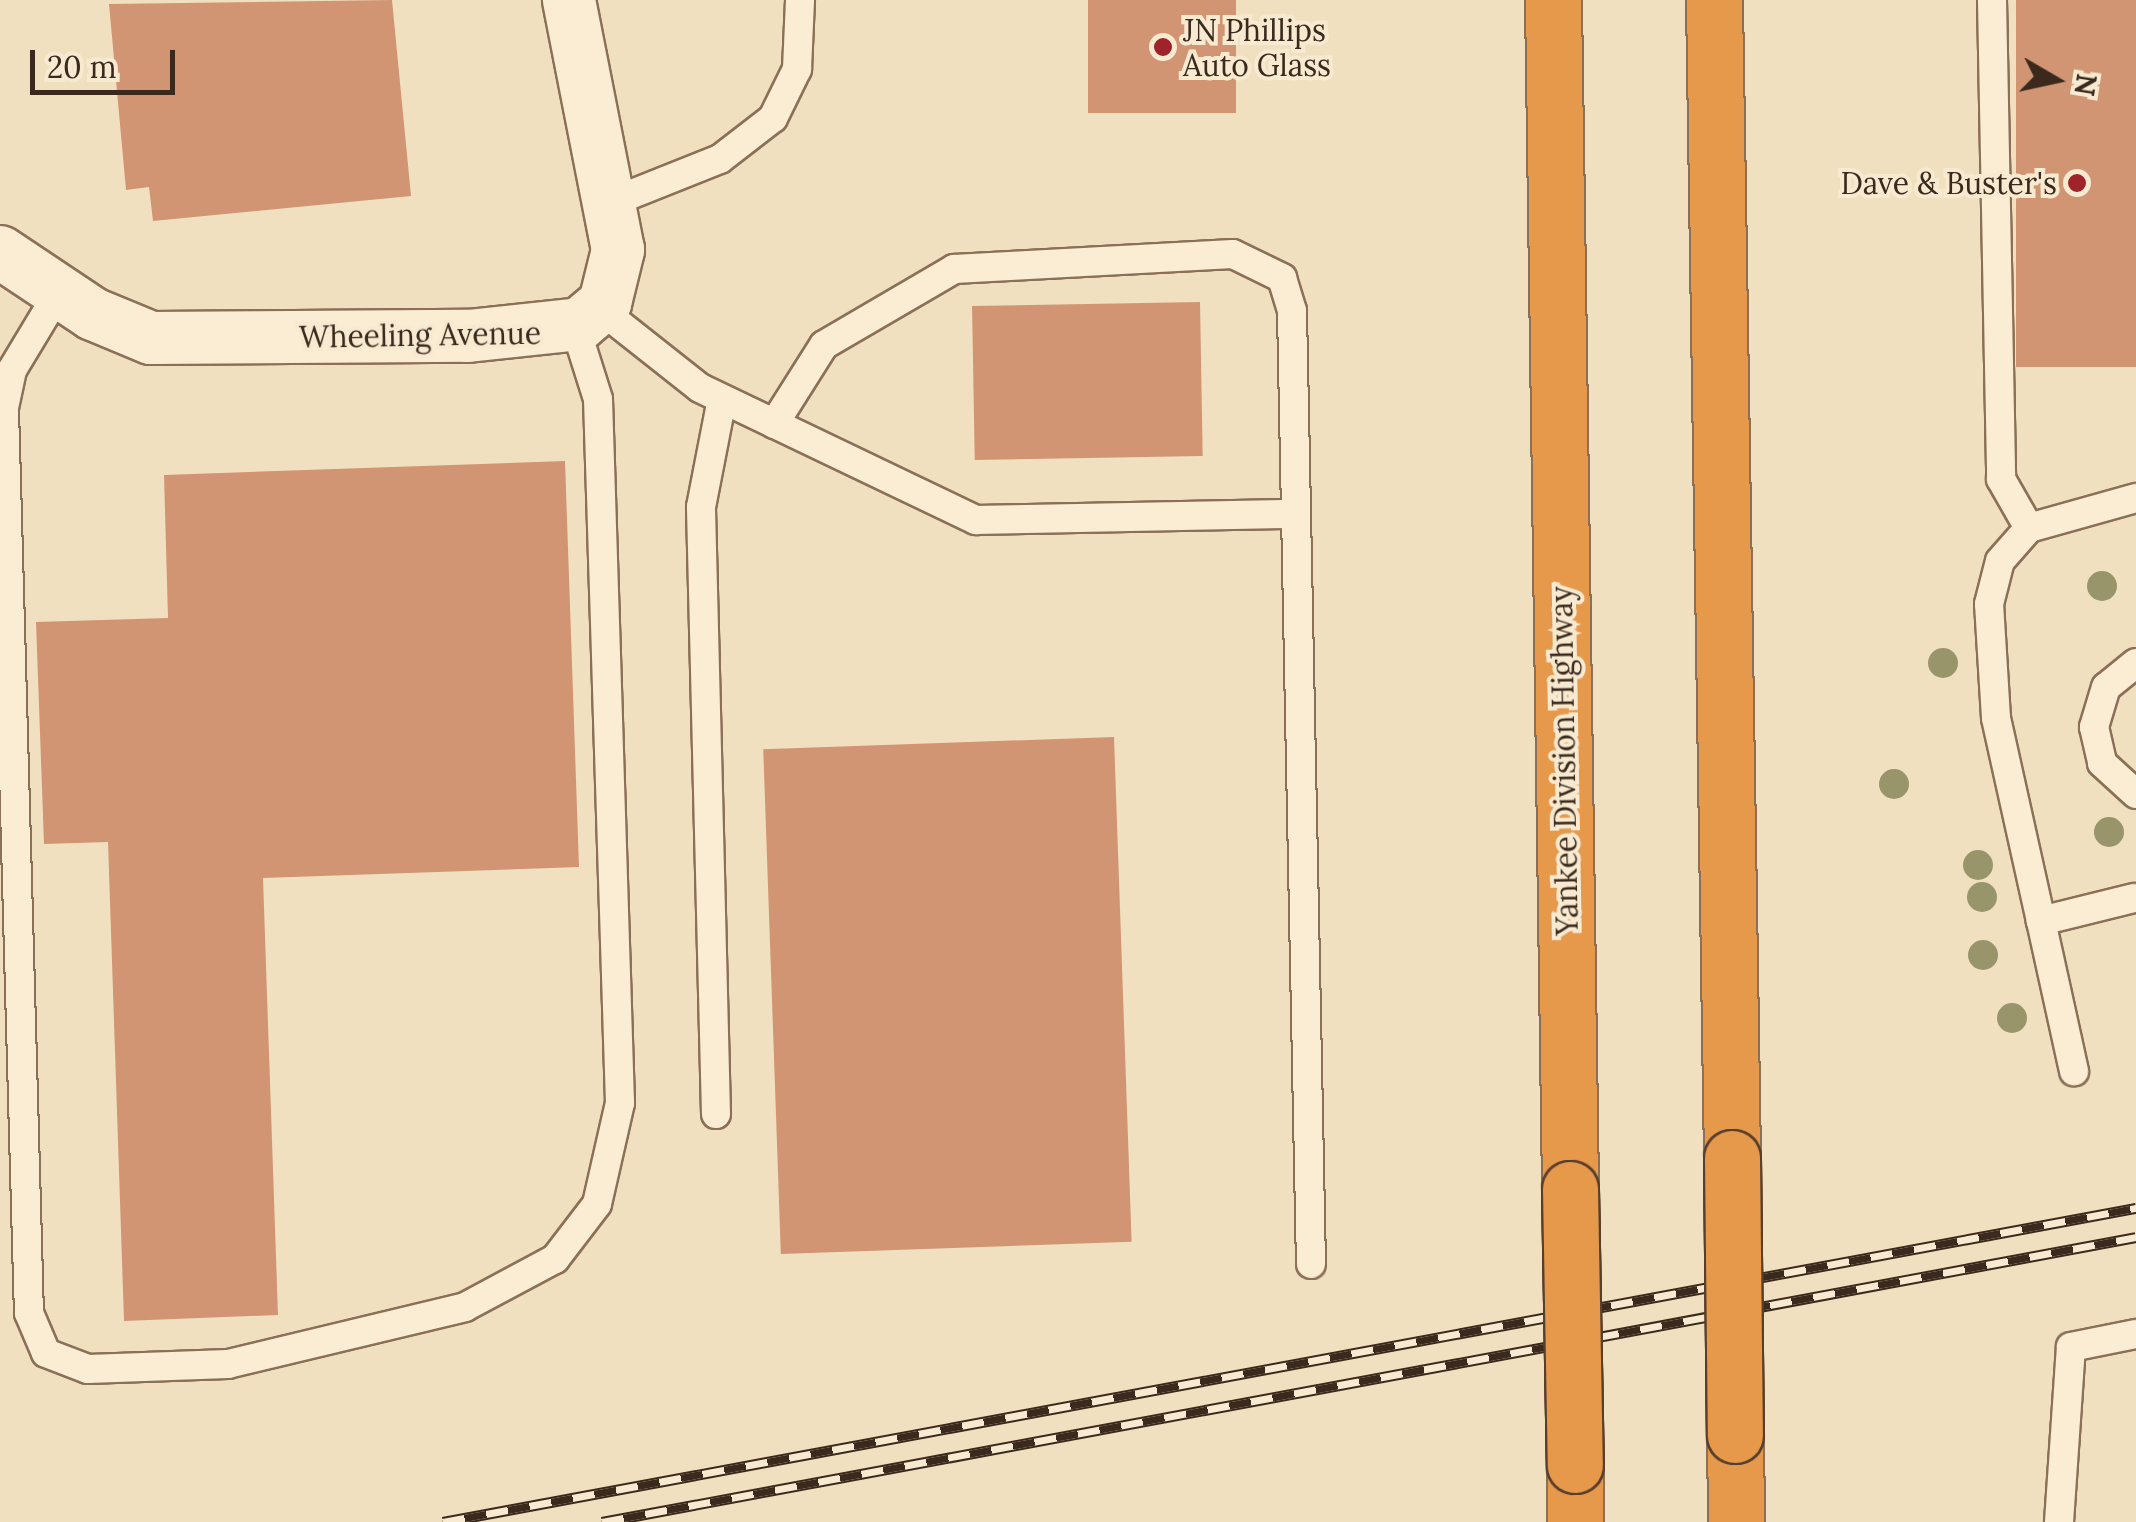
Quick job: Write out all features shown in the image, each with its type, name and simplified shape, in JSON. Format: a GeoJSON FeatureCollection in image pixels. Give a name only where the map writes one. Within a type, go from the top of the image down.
{"type":"FeatureCollection","features":[{"type":"Feature","properties":{"kind":"highway","name":"Yankee Division Highway"},"geometry":{"type":"LineString","coordinates":[[1553,0],[1576,1522]]}},
{"type":"Feature","properties":{"kind":"highway"},"geometry":{"type":"LineString","coordinates":[[1714,0],[1736,1522]]}},
{"type":"Feature","properties":{"kind":"street"},"geometry":{"type":"LineString","coordinates":[[569,0],[612,202],[617,266],[587,318]]}},
{"type":"Feature","properties":{"kind":"street","name":"Wheeling Avenue"},"geometry":{"type":"LineString","coordinates":[[0,252],[132,334],[171,340],[587,318]]}},
{"type":"Feature","properties":{"kind":"lane"},"geometry":{"type":"LineString","coordinates":[[612,202],[720,158],[773,118],[800,56],[800,0]]}},
{"type":"Feature","properties":{"kind":"lane"},"geometry":{"type":"LineString","coordinates":[[1992,0],[2001,479],[2029,528]]}},
{"type":"Feature","properties":{"kind":"lane"},"geometry":{"type":"LineString","coordinates":[[774,424],[824,345],[954,269],[1244,255],[1274,270],[1291,300],[1311,1264]]}},
{"type":"Feature","properties":{"kind":"lane"},"geometry":{"type":"LineString","coordinates":[[59,292],[12,370],[4,409],[29,1313],[46,1353],[88,1370],[228,1364],[465,1307],[528,1280],[597,1204],[618,1138],[619,1083],[598,399],[587,318]]}},
{"type":"Feature","properties":{"kind":"lane"},"geometry":{"type":"LineString","coordinates":[[587,318],[722,399],[976,520],[1296,514]]}},
{"type":"Feature","properties":{"kind":"lane"},"geometry":{"type":"LineString","coordinates":[[716,1114],[701,506],[722,399]]}},
{"type":"Feature","properties":{"kind":"lane"},"geometry":{"type":"LineString","coordinates":[[2074,1071],[1993,700],[1990,604],[2000,561],[2029,528],[2136,498]]}},
{"type":"Feature","properties":{"kind":"lane"},"geometry":{"type":"LineString","coordinates":[[2136,663],[2106,688],[2094,727],[2102,763],[2136,794]]}},
{"type":"Feature","properties":{"kind":"lane"},"geometry":{"type":"LineString","coordinates":[[2040,921],[2134,898]]}},
{"type":"Feature","properties":{"kind":"lane"},"geometry":{"type":"LineString","coordinates":[[2060,1522],[2071,1347],[2136,1334]]}},
{"type":"Feature","properties":{"kind":"building"},"geometry":{"type":"Polygon","coordinates":[[[392,0],[411,196],[153,221],[149,187],[126,190],[109,4],[392,0]]]}},
{"type":"Feature","properties":{"kind":"building","name":"JN Phillips Auto Glass"},"geometry":{"type":"Polygon","coordinates":[[[1088,0],[1236,0],[1236,113],[1088,113],[1088,0]]]}},
{"type":"Feature","properties":{"kind":"building","name":"Dave & Buster's"},"geometry":{"type":"Polygon","coordinates":[[[2016,0],[2136,0],[2136,367],[2016,367],[2016,0]]]}},
{"type":"Feature","properties":{"kind":"building"},"geometry":{"type":"Polygon","coordinates":[[[1200,302],[1203,456],[975,460],[972,306],[1200,302]]]}},
{"type":"Feature","properties":{"kind":"building"},"geometry":{"type":"Polygon","coordinates":[[[565,461],[579,867],[263,878],[278,1315],[124,1321],[108,842],[44,844],[36,622],[168,618],[164,475],[565,461]]]}},
{"type":"Feature","properties":{"kind":"building"},"geometry":{"type":"Polygon","coordinates":[[[1114,737],[1132,1242],[781,1254],[763,749],[1114,737]]]}},
{"type":"Feature","properties":{"kind":"railway"},"geometry":{"type":"LineString","coordinates":[[443,1522],[2136,1208]]}},
{"type":"Feature","properties":{"kind":"railway"},"geometry":{"type":"LineString","coordinates":[[602,1522],[2136,1237]]}},
{"type":"Feature","properties":{"kind":"place","name":"JN Phillips Auto Glass"},"geometry":{"type":"Point","coordinates":[1163,47]}},
{"type":"Feature","properties":{"kind":"place","name":"Dave & Buster's"},"geometry":{"type":"Point","coordinates":[2077,183]}}]}
